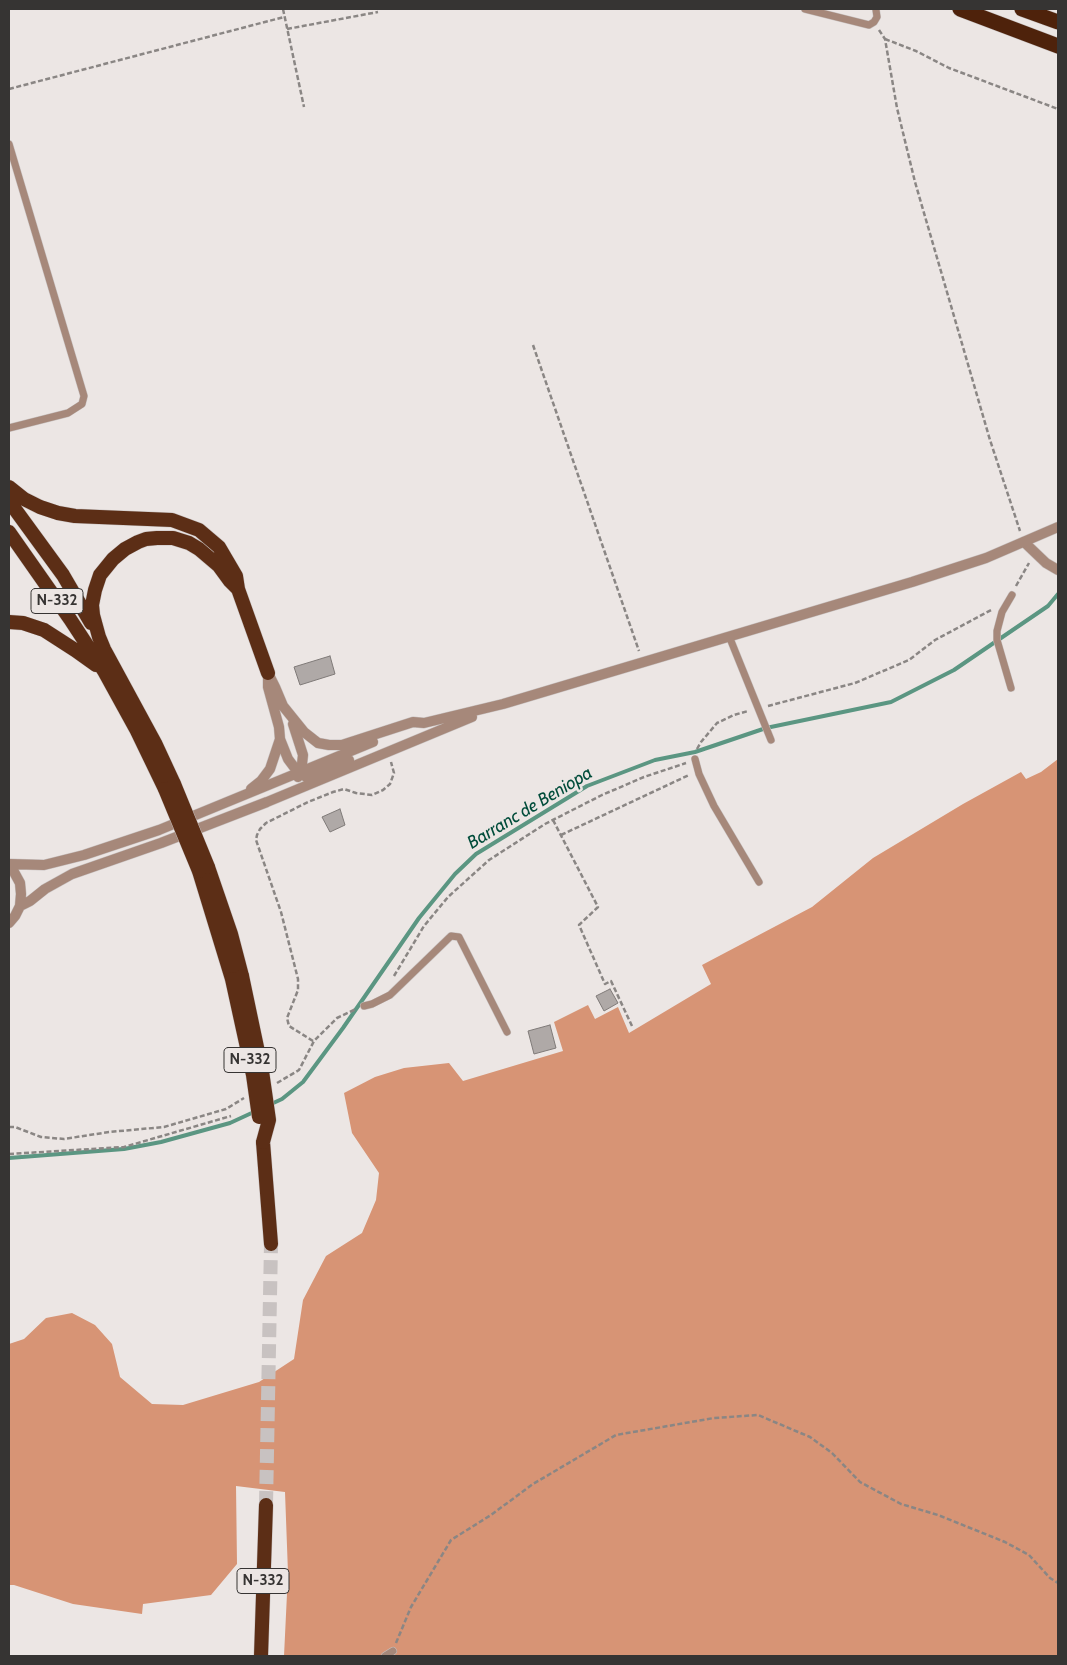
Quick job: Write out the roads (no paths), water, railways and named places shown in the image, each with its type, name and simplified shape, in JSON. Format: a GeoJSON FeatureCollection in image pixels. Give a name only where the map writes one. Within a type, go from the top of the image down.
{"type":"FeatureCollection","features":[{"type":"Feature","properties":{"kind":"highway"},"geometry":{"type":"LineString","coordinates":[[960,9],[1058,46]]}},
{"type":"Feature","properties":{"kind":"highway"},"geometry":{"type":"LineString","coordinates":[[1022,9],[1058,22]]}},
{"type":"Feature","properties":{"kind":"highway"},"geometry":{"type":"LineString","coordinates":[[9,487],[24,499],[58,513],[75,516],[158,518],[186,524],[199,530],[219,547],[236,576],[238,589],[268,673]]}},
{"type":"Feature","properties":{"kind":"highway"},"geometry":{"type":"LineString","coordinates":[[9,501],[63,575],[98,637],[155,743],[169,786]]}},
{"type":"Feature","properties":{"kind":"highway","name":"N-332"},"geometry":{"type":"LineString","coordinates":[[9,532],[70,618],[104,671],[169,786],[231,934],[237,978],[262,1071],[269,1120],[263,1142],[271,1244]]}},
{"type":"Feature","properties":{"kind":"highway"},"geometry":{"type":"LineString","coordinates":[[98,637],[92,605],[100,575],[113,559],[125,549],[146,539],[173,538],[189,543],[211,558],[238,589]]}},
{"type":"Feature","properties":{"kind":"highway"},"geometry":{"type":"LineString","coordinates":[[9,622],[23,623],[44,630],[104,671]]}},
{"type":"Feature","properties":{"kind":"highway","name":"N-332"},"geometry":{"type":"LineString","coordinates":[[261,1656],[266,1506]]}},
{"type":"Feature","properties":{"kind":"street"},"geometry":{"type":"LineString","coordinates":[[9,865],[44,865],[84,855],[159,830],[301,773],[360,747],[424,723],[503,704],[912,582],[986,558],[1058,527]]}},
{"type":"Feature","properties":{"kind":"street"},"geometry":{"type":"LineString","coordinates":[[1024,542],[1058,570]]}},
{"type":"Feature","properties":{"kind":"street"},"geometry":{"type":"LineString","coordinates":[[268,673],[283,706],[290,716],[304,732],[318,743],[342,745],[414,722],[424,723]]}},
{"type":"Feature","properties":{"kind":"street"},"geometry":{"type":"LineString","coordinates":[[268,673],[268,687],[279,727],[280,739],[288,758],[306,777],[398,742],[410,741]]}},
{"type":"Feature","properties":{"kind":"street"},"geometry":{"type":"LineString","coordinates":[[20,906],[30,901],[45,888],[72,874],[161,843],[266,802],[503,704]]}},
{"type":"Feature","properties":{"kind":"street"},"geometry":{"type":"LineString","coordinates":[[87,868],[108,856],[295,782],[301,773],[303,754],[290,716]]}},
{"type":"Feature","properties":{"kind":"street"},"geometry":{"type":"LineString","coordinates":[[240,797],[261,781],[270,769],[280,739]]}},
{"type":"Feature","properties":{"kind":"street"},"geometry":{"type":"LineString","coordinates":[[9,865],[20,883],[21,894],[20,906],[9,923]]}},
{"type":"Feature","properties":{"kind":"lane"},"geometry":{"type":"LineString","coordinates":[[805,9],[869,25],[874,22],[876,10]]}},
{"type":"Feature","properties":{"kind":"lane"},"geometry":{"type":"LineString","coordinates":[[9,144],[84,396],[82,404],[68,413],[9,428]]}},
{"type":"Feature","properties":{"kind":"lane"},"geometry":{"type":"LineString","coordinates":[[1011,688],[997,631],[1002,612],[1012,595]]}},
{"type":"Feature","properties":{"kind":"lane"},"geometry":{"type":"LineString","coordinates":[[729,636],[771,740]]}},
{"type":"Feature","properties":{"kind":"lane"},"geometry":{"type":"LineString","coordinates":[[695,759],[698,771],[714,806],[759,882]]}},
{"type":"Feature","properties":{"kind":"lane"},"geometry":{"type":"LineString","coordinates":[[364,1006],[372,1004],[390,994],[451,936],[459,937],[507,1032]]}},
{"type":"Feature","properties":{"kind":"lane"},"geometry":{"type":"LineString","coordinates":[[385,1656],[393,1651]]}},
{"type":"Feature","properties":{"kind":"waterway","name":"Barranc de Beniopa"},"geometry":{"type":"LineString","coordinates":[[269,1105],[282,1099],[303,1082],[419,918],[455,874],[476,854],[587,786],[655,760],[695,752],[766,728],[891,702],[954,670],[1048,606],[1058,594]]}},
{"type":"Feature","properties":{"kind":"waterway","name":"Barranc de Beniopa"},"geometry":{"type":"LineString","coordinates":[[9,1158],[124,1149],[161,1142],[230,1123],[256,1111]]}},
{"type":"Feature","properties":{"kind":"tunnel"},"geometry":{"type":"LineString","coordinates":[[266,1505],[271,1244]]}}]}
